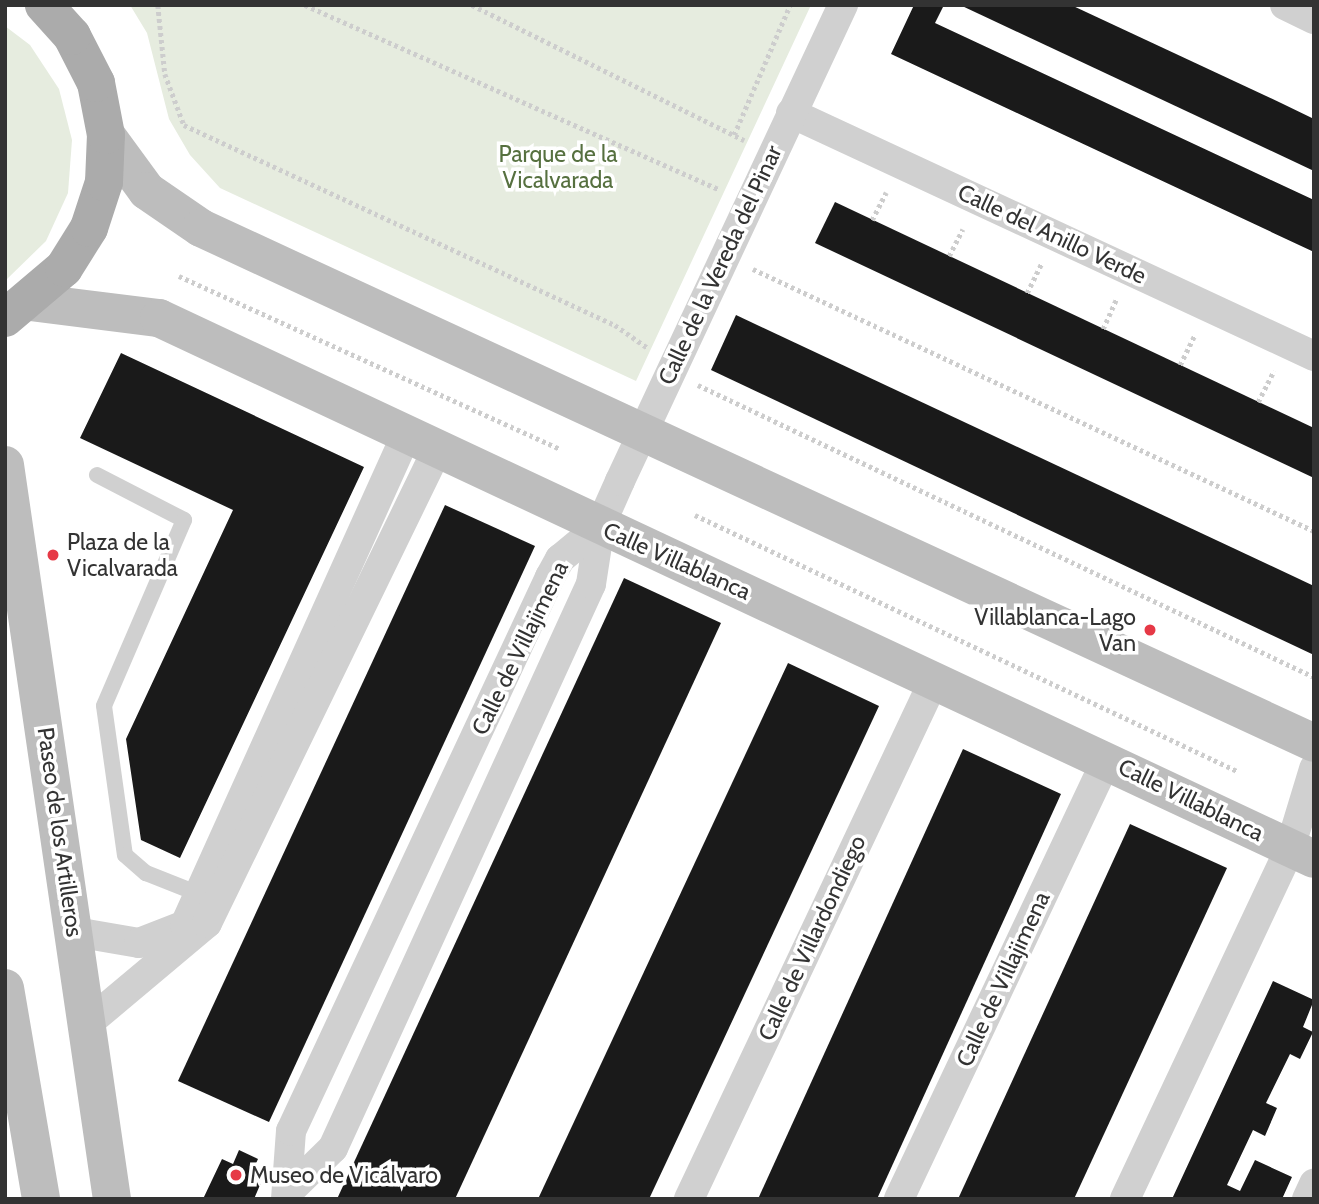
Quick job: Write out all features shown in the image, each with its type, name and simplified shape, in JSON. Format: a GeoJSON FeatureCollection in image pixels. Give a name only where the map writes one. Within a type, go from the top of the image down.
{"type":"FeatureCollection","features":[{"type":"Feature","properties":{"kind":"main road"},"geometry":{"type":"LineString","coordinates":[[18,310],[64,268],[89,228],[104,182],[106,135],[96,83],[72,37],[44,5]]}},
{"type":"Feature","properties":{"kind":"main road"},"geometry":{"type":"LineString","coordinates":[[106,135],[147,191],[201,228],[1314,743]]}},
{"type":"Feature","properties":{"kind":"main road","name":"Calle Villablanca"},"geometry":{"type":"LineString","coordinates":[[18,310],[159,318],[600,526],[935,678],[1302,853]]}},
{"type":"Feature","properties":{"kind":"main road","name":"Paseo de los Artilleros"},"geometry":{"type":"LineString","coordinates":[[5,465],[112,1199]]}},
{"type":"Feature","properties":{"kind":"main road"},"geometry":{"type":"LineString","coordinates":[[5,988],[41,1199]]}},
{"type":"Feature","properties":{"kind":"street","name":"Calle de la Vereda del Pinar"},"geometry":{"type":"LineString","coordinates":[[600,526],[843,5]]}},
{"type":"Feature","properties":{"kind":"street"},"geometry":{"type":"LineString","coordinates":[[1285,5],[1314,19]]}},
{"type":"Feature","properties":{"kind":"street","name":"Calle del Anillo Verde"},"geometry":{"type":"LineString","coordinates":[[791,113],[1314,356]]}},
{"type":"Feature","properties":{"kind":"street"},"geometry":{"type":"LineString","coordinates":[[75,932],[139,943],[184,925],[423,441]]}},
{"type":"Feature","properties":{"kind":"street"},"geometry":{"type":"LineString","coordinates":[[88,1023],[207,923],[423,441]]}},
{"type":"Feature","properties":{"kind":"street","name":"Calle de Villajimena"},"geometry":{"type":"LineString","coordinates":[[287,1195],[290,1131],[559,559],[600,526]]}},
{"type":"Feature","properties":{"kind":"street","name":"Calle de Villajimena"},"geometry":{"type":"LineString","coordinates":[[287,1195],[333,1148],[591,584],[600,526]]}},
{"type":"Feature","properties":{"kind":"street","name":"Calle de Villardondiego"},"geometry":{"type":"LineString","coordinates":[[689,1199],[935,678]]}},
{"type":"Feature","properties":{"kind":"street","name":"Calle de Villajimena"},"geometry":{"type":"LineString","coordinates":[[899,1199],[1107,759]]}},
{"type":"Feature","properties":{"kind":"street"},"geometry":{"type":"LineString","coordinates":[[1125,1199],[1302,853],[1314,769]]}},
{"type":"Feature","properties":{"kind":"street"},"geometry":{"type":"LineString","coordinates":[[1307,1199],[1314,1184]]}},
{"type":"Feature","properties":{"kind":"lane"},"geometry":{"type":"LineString","coordinates":[[97,475],[184,520],[104,706],[125,855],[146,873],[199,894]]}},
{"type":"Feature","properties":{"kind":"path"},"geometry":{"type":"LineString","coordinates":[[158,5],[164,74],[184,125],[615,325],[652,351]]}},
{"type":"Feature","properties":{"kind":"path"},"geometry":{"type":"LineString","coordinates":[[305,5],[723,191]]}},
{"type":"Feature","properties":{"kind":"path"},"geometry":{"type":"LineString","coordinates":[[472,5],[750,144]]}},
{"type":"Feature","properties":{"kind":"path"},"geometry":{"type":"LineString","coordinates":[[733,135],[790,5]]}},
{"type":"Feature","properties":{"kind":"path"},"geometry":{"type":"LineString","coordinates":[[872,220],[889,184]]}},
{"type":"Feature","properties":{"kind":"path"},"geometry":{"type":"LineString","coordinates":[[949,256],[966,220]]}},
{"type":"Feature","properties":{"kind":"path"},"geometry":{"type":"LineString","coordinates":[[1027,293],[1045,257]]}},
{"type":"Feature","properties":{"kind":"path"},"geometry":{"type":"LineString","coordinates":[[751,268],[1314,531]]}},
{"type":"Feature","properties":{"kind":"path"},"geometry":{"type":"LineString","coordinates":[[179,276],[560,449]]}},
{"type":"Feature","properties":{"kind":"path"},"geometry":{"type":"LineString","coordinates":[[1102,329],[1119,292]]}},
{"type":"Feature","properties":{"kind":"path"},"geometry":{"type":"LineString","coordinates":[[1180,365],[1198,329]]}},
{"type":"Feature","properties":{"kind":"path"},"geometry":{"type":"LineString","coordinates":[[1258,402],[1277,366]]}},
{"type":"Feature","properties":{"kind":"path"},"geometry":{"type":"LineString","coordinates":[[696,384],[1314,677]]}},
{"type":"Feature","properties":{"kind":"path"},"geometry":{"type":"LineString","coordinates":[[695,515],[1237,771]]}},
{"type":"Feature","properties":{"kind":"green space","name":"Parque de la Vicalvarada"},"geometry":{"type":"Polygon","coordinates":[[[130,5],[811,5],[636,381],[220,188],[190,155],[169,119],[147,33],[130,5]]]}},
{"type":"Feature","properties":{"kind":"green space"},"geometry":{"type":"Polygon","coordinates":[[[5,26],[30,45],[59,89],[72,140],[68,193],[46,241],[5,281],[5,26]]]}},
{"type":"Feature","properties":{"kind":"building"},"geometry":{"type":"Polygon","coordinates":[[[914,5],[944,5],[935,23],[1314,200],[1314,252],[891,54],[914,5]]]}},
{"type":"Feature","properties":{"kind":"building"},"geometry":{"type":"Polygon","coordinates":[[[960,5],[1071,5],[1281,103],[1314,119],[1314,171],[960,5]]]}},
{"type":"Feature","properties":{"kind":"building"},"geometry":{"type":"Polygon","coordinates":[[[835,202],[1314,428],[1314,478],[815,243],[835,202]]]}},
{"type":"Feature","properties":{"kind":"building"},"geometry":{"type":"Polygon","coordinates":[[[736,315],[1314,586],[1314,655],[711,370],[736,315]]]}},
{"type":"Feature","properties":{"kind":"building"},"geometry":{"type":"Polygon","coordinates":[[[121,353],[364,467],[180,858],[141,840],[126,739],[233,510],[80,438],[121,353]]]}},
{"type":"Feature","properties":{"kind":"building"},"geometry":{"type":"Polygon","coordinates":[[[445,505],[535,546],[269,1122],[178,1081],[445,505]]]}},
{"type":"Feature","properties":{"kind":"building"},"geometry":{"type":"Polygon","coordinates":[[[624,578],[721,623],[455,1199],[337,1199],[624,578]]]}},
{"type":"Feature","properties":{"kind":"building"},"geometry":{"type":"Polygon","coordinates":[[[788,663],[879,706],[687,1118],[649,1199],[538,1199],[788,663]]]}},
{"type":"Feature","properties":{"kind":"building"},"geometry":{"type":"Polygon","coordinates":[[[963,749],[1061,794],[877,1199],[758,1199],[963,749]]]}},
{"type":"Feature","properties":{"kind":"building"},"geometry":{"type":"Polygon","coordinates":[[[1130,824],[1227,868],[1074,1199],[958,1199],[1130,824]]]}},
{"type":"Feature","properties":{"kind":"building"},"geometry":{"type":"Polygon","coordinates":[[[1273,981],[1314,1000],[1303,1027],[1313,1032],[1300,1059],[1290,1054],[1266,1103],[1277,1108],[1265,1136],[1253,1130],[1227,1185],[1240,1191],[1255,1160],[1292,1177],[1282,1199],[1172,1199],[1273,981]]]}},
{"type":"Feature","properties":{"kind":"building","name":"Museo de Vicálvaro"},"geometry":{"type":"Polygon","coordinates":[[[239,1150],[258,1159],[252,1172],[263,1178],[254,1199],[203,1199],[222,1159],[233,1164],[239,1150]]]}},
{"type":"Feature","properties":{"kind":"place","name":"Plaza de la Vicalvarada"},"geometry":{"type":"Point","coordinates":[53,555]}},
{"type":"Feature","properties":{"kind":"place","name":"Villablanca-Lago Van"},"geometry":{"type":"Point","coordinates":[1150,630]}},
{"type":"Feature","properties":{"kind":"place","name":"Museo de Vicálvaro"},"geometry":{"type":"Point","coordinates":[236,1175]}}]}
